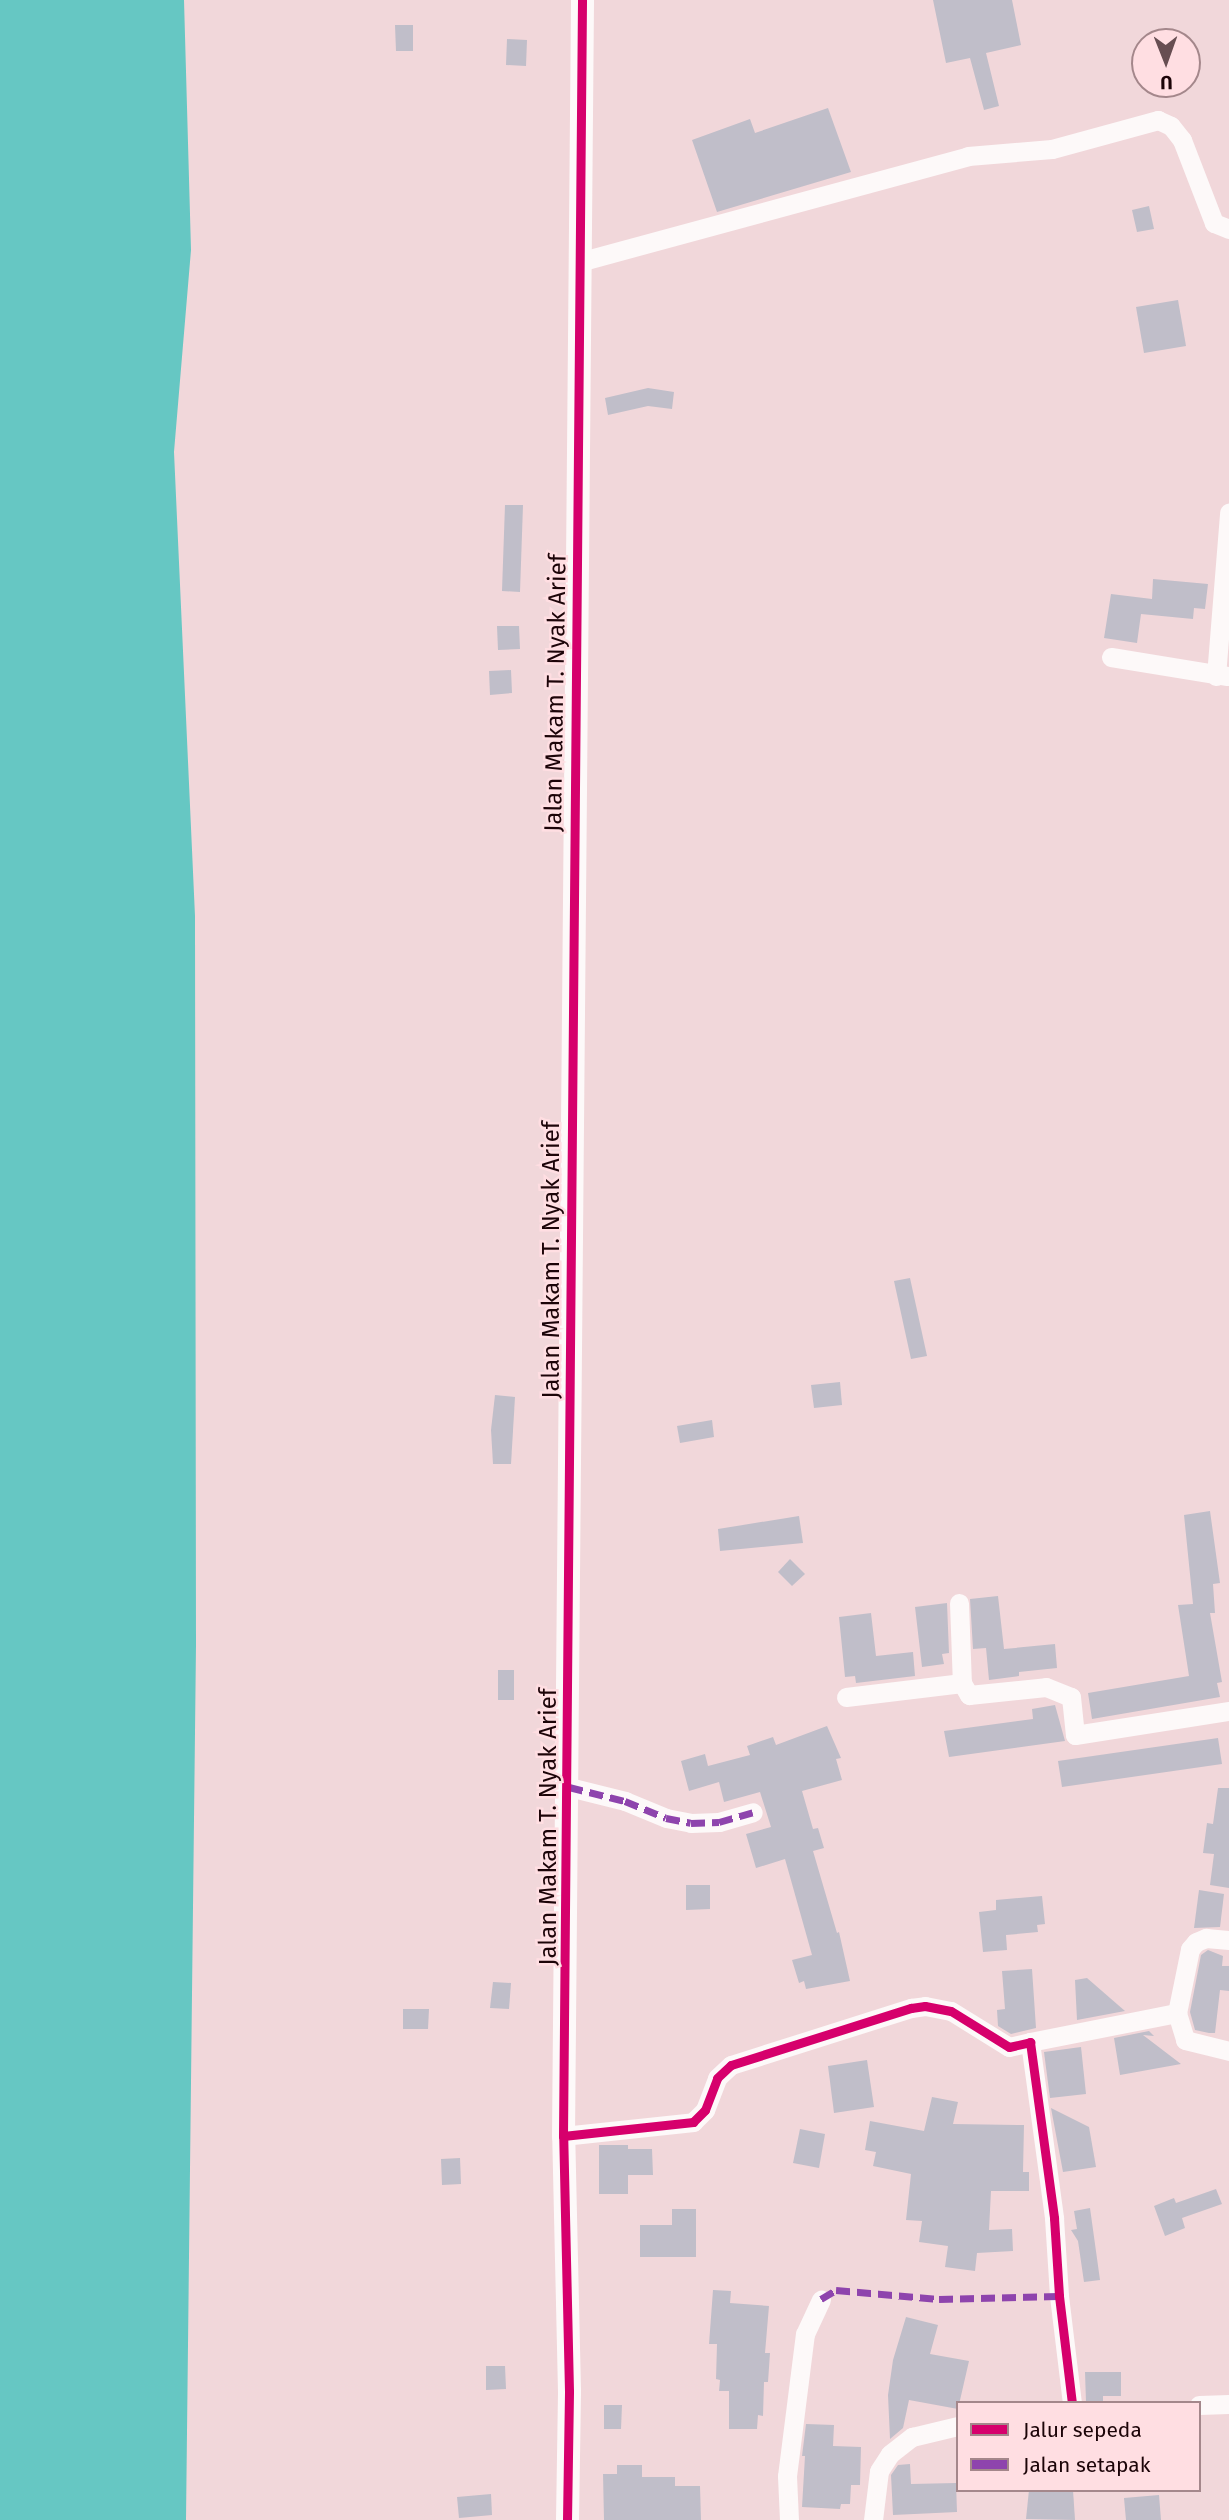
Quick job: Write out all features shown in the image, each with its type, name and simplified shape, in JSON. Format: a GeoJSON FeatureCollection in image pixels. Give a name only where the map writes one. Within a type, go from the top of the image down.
{"type":"FeatureCollection","features":[{"type":"Feature","properties":{"kind":"street","name":"Jalan Makam T. Nyak Arief"},"geometry":{"type":"LineString","coordinates":[[568,2520],[569,2390],[564,2136],[582,0]]}},
{"type":"Feature","properties":{"kind":"street"},"geometry":{"type":"LineString","coordinates":[[579,262],[968,156],[1052,149],[1158,120],[1171,126],[1182,140],[1214,223],[1229,229]]}},
{"type":"Feature","properties":{"kind":"street"},"geometry":{"type":"LineString","coordinates":[[1111,657],[1223,676],[1229,513]]}},
{"type":"Feature","properties":{"kind":"street"},"geometry":{"type":"LineString","coordinates":[[959,1603],[962,1683],[969,1695],[1046,1687],[1071,1697],[1075,1735],[1229,1712]]}},
{"type":"Feature","properties":{"kind":"street"},"geometry":{"type":"LineString","coordinates":[[846,1697],[962,1683]]}},
{"type":"Feature","properties":{"kind":"street"},"geometry":{"type":"LineString","coordinates":[[569,1787],[625,1801],[666,1818],[691,1823],[719,1822],[753,1812]]}},
{"type":"Feature","properties":{"kind":"street"},"geometry":{"type":"LineString","coordinates":[[1229,1940],[1206,1938],[1196,1942],[1190,1949],[1177,2013],[1185,2040],[1229,2051]]}},
{"type":"Feature","properties":{"kind":"street"},"geometry":{"type":"LineString","coordinates":[[564,2136],[693,2122],[705,2110],[717,2078],[731,2064],[911,2008],[925,2006],[951,2011],[1009,2047],[1177,2013]]}},
{"type":"Feature","properties":{"kind":"street"},"geometry":{"type":"LineString","coordinates":[[1030,2042],[1054,2218],[1059,2296],[1072,2401]]}},
{"type":"Feature","properties":{"kind":"street"},"geometry":{"type":"LineString","coordinates":[[789,2520],[787,2476],[805,2334],[821,2299]]}},
{"type":"Feature","properties":{"kind":"street"},"geometry":{"type":"LineString","coordinates":[[1201,2405],[1229,2404]]}},
{"type":"Feature","properties":{"kind":"street"},"geometry":{"type":"LineString","coordinates":[[873,2520],[879,2471],[890,2454],[912,2437],[956,2426]]}},
{"type":"Feature","properties":{"kind":"water"},"geometry":{"type":"Polygon","coordinates":[[[0,0],[184,0],[191,250],[174,452],[195,916],[196,1645],[186,2520],[0,2520],[0,0]]]}},
{"type":"Feature","properties":{"kind":"building"},"geometry":{"type":"Polygon","coordinates":[[[933,0],[1012,0],[1021,45],[986,53],[999,106],[984,110],[970,58],[946,63],[933,0]]]}},
{"type":"Feature","properties":{"kind":"building"},"geometry":{"type":"Polygon","coordinates":[[[395,25],[413,25],[413,51],[396,51],[395,25]]]}},
{"type":"Feature","properties":{"kind":"building"},"geometry":{"type":"Polygon","coordinates":[[[507,39],[527,40],[526,66],[506,65],[507,39]]]}},
{"type":"Feature","properties":{"kind":"building"},"geometry":{"type":"Polygon","coordinates":[[[828,108],[851,172],[717,212],[692,140],[750,119],[755,133],[828,108]]]}},
{"type":"Feature","properties":{"kind":"building"},"geometry":{"type":"Polygon","coordinates":[[[1149,206],[1154,229],[1137,232],[1132,210],[1149,206]]]}},
{"type":"Feature","properties":{"kind":"building"},"geometry":{"type":"Polygon","coordinates":[[[1178,300],[1186,346],[1144,353],[1136,307],[1178,300]]]}},
{"type":"Feature","properties":{"kind":"building"},"geometry":{"type":"Polygon","coordinates":[[[648,388],[674,392],[672,409],[648,406],[608,415],[605,398],[648,388]]]}},
{"type":"Feature","properties":{"kind":"building"},"geometry":{"type":"Polygon","coordinates":[[[505,505],[523,505],[520,592],[502,591],[505,505]]]}},
{"type":"Feature","properties":{"kind":"building"},"geometry":{"type":"Polygon","coordinates":[[[1153,579],[1208,584],[1205,609],[1194,608],[1193,619],[1141,614],[1137,643],[1104,638],[1111,594],[1152,599],[1153,579]]]}},
{"type":"Feature","properties":{"kind":"building"},"geometry":{"type":"Polygon","coordinates":[[[497,626],[519,626],[520,649],[498,650],[497,626]]]}},
{"type":"Feature","properties":{"kind":"building"},"geometry":{"type":"Polygon","coordinates":[[[511,670],[512,693],[490,695],[489,671],[511,670]]]}},
{"type":"Feature","properties":{"kind":"building"},"geometry":{"type":"Polygon","coordinates":[[[910,1278],[927,1356],[911,1359],[894,1281],[910,1278]]]}},
{"type":"Feature","properties":{"kind":"building"},"geometry":{"type":"Polygon","coordinates":[[[840,1382],[842,1405],[814,1408],[811,1385],[840,1382]]]}},
{"type":"Feature","properties":{"kind":"building"},"geometry":{"type":"Polygon","coordinates":[[[495,1395],[515,1397],[511,1464],[493,1464],[491,1430],[495,1395]]]}},
{"type":"Feature","properties":{"kind":"building"},"geometry":{"type":"Polygon","coordinates":[[[712,1420],[714,1437],[680,1443],[677,1426],[712,1420]]]}},
{"type":"Feature","properties":{"kind":"building"},"geometry":{"type":"Polygon","coordinates":[[[1210,1511],[1220,1583],[1213,1584],[1215,1613],[1210,1613],[1222,1682],[1217,1683],[1220,1697],[1092,1719],[1088,1693],[1189,1676],[1178,1605],[1193,1604],[1184,1515],[1210,1511]]]}},
{"type":"Feature","properties":{"kind":"building"},"geometry":{"type":"Polygon","coordinates":[[[799,1516],[803,1543],[720,1551],[718,1529],[799,1516]]]}},
{"type":"Feature","properties":{"kind":"building"},"geometry":{"type":"Polygon","coordinates":[[[790,1559],[805,1574],[792,1586],[778,1572],[790,1559]]]}},
{"type":"Feature","properties":{"kind":"building"},"geometry":{"type":"Polygon","coordinates":[[[998,1596],[1004,1649],[1055,1644],[1057,1668],[1019,1672],[1019,1676],[989,1680],[986,1648],[973,1649],[970,1599],[998,1596]]]}},
{"type":"Feature","properties":{"kind":"building"},"geometry":{"type":"Polygon","coordinates":[[[947,1603],[949,1653],[942,1654],[944,1664],[922,1667],[915,1607],[947,1603]]]}},
{"type":"Feature","properties":{"kind":"building"},"geometry":{"type":"Polygon","coordinates":[[[871,1613],[876,1656],[913,1652],[915,1676],[856,1683],[855,1676],[845,1677],[839,1617],[871,1613]]]}},
{"type":"Feature","properties":{"kind":"building"},"geometry":{"type":"Polygon","coordinates":[[[498,1670],[514,1670],[514,1700],[498,1700],[498,1670]]]}},
{"type":"Feature","properties":{"kind":"building"},"geometry":{"type":"Polygon","coordinates":[[[1055,1705],[1065,1741],[949,1757],[944,1731],[1033,1719],[1032,1709],[1055,1705]]]}},
{"type":"Feature","properties":{"kind":"building"},"geometry":{"type":"Polygon","coordinates":[[[827,1726],[841,1758],[836,1759],[842,1780],[802,1791],[813,1829],[818,1828],[824,1848],[813,1851],[837,1933],[839,1932],[850,1981],[806,1989],[804,1981],[799,1983],[792,1960],[812,1955],[785,1859],[756,1868],[746,1834],[771,1827],[760,1792],[724,1802],[719,1782],[689,1791],[681,1761],[705,1754],[708,1766],[750,1755],[747,1746],[773,1737],[776,1745],[827,1726]]]}},
{"type":"Feature","properties":{"kind":"building"},"geometry":{"type":"Polygon","coordinates":[[[1218,1738],[1222,1764],[1062,1787],[1058,1761],[1218,1738]]]}},
{"type":"Feature","properties":{"kind":"building"},"geometry":{"type":"Polygon","coordinates":[[[1218,1788],[1229,1788],[1229,1888],[1210,1885],[1214,1854],[1203,1853],[1207,1823],[1213,1824],[1218,1788]]]}},
{"type":"Feature","properties":{"kind":"building"},"geometry":{"type":"Polygon","coordinates":[[[686,1885],[710,1885],[710,1909],[686,1910],[686,1885]]]}},
{"type":"Feature","properties":{"kind":"building"},"geometry":{"type":"Polygon","coordinates":[[[1199,1890],[1224,1894],[1220,1927],[1194,1928],[1199,1890]]]}},
{"type":"Feature","properties":{"kind":"building"},"geometry":{"type":"Polygon","coordinates":[[[1042,1896],[1045,1924],[1037,1925],[1038,1932],[1006,1935],[1007,1950],[983,1952],[979,1912],[996,1910],[996,1900],[1042,1896]]]}},
{"type":"Feature","properties":{"kind":"building"},"geometry":{"type":"Polygon","coordinates":[[[1208,1950],[1223,1956],[1222,1966],[1229,1966],[1229,1991],[1220,1990],[1215,2033],[1195,2030],[1190,2012],[1201,1955],[1208,1950]]]}},
{"type":"Feature","properties":{"kind":"building"},"geometry":{"type":"Polygon","coordinates":[[[1032,1969],[1036,2028],[1011,2034],[998,2026],[997,2010],[1005,2009],[1002,1971],[1032,1969]]]}},
{"type":"Feature","properties":{"kind":"building"},"geometry":{"type":"Polygon","coordinates":[[[1087,1978],[1125,2011],[1077,2020],[1075,1980],[1087,1978]]]}},
{"type":"Feature","properties":{"kind":"building"},"geometry":{"type":"Polygon","coordinates":[[[493,1982],[511,1983],[509,2009],[490,2008],[493,1982]]]}},
{"type":"Feature","properties":{"kind":"building"},"geometry":{"type":"Polygon","coordinates":[[[403,2009],[429,2009],[428,2029],[403,2029],[403,2009]]]}},
{"type":"Feature","properties":{"kind":"building"},"geometry":{"type":"Polygon","coordinates":[[[1149,2031],[1154,2036],[1143,2035],[1181,2064],[1120,2075],[1114,2038],[1149,2031]]]}},
{"type":"Feature","properties":{"kind":"building"},"geometry":{"type":"Polygon","coordinates":[[[1081,2047],[1086,2094],[1050,2098],[1044,2052],[1081,2047]]]}},
{"type":"Feature","properties":{"kind":"building"},"geometry":{"type":"Polygon","coordinates":[[[867,2060],[874,2107],[834,2113],[828,2066],[867,2060]]]}},
{"type":"Feature","properties":{"kind":"building"},"geometry":{"type":"Polygon","coordinates":[[[932,2097],[958,2102],[953,2124],[1024,2125],[1023,2172],[1029,2172],[1029,2191],[991,2191],[989,2230],[1012,2229],[1013,2251],[977,2253],[975,2271],[945,2267],[948,2246],[919,2242],[922,2221],[906,2220],[911,2174],[873,2166],[876,2152],[865,2150],[870,2121],[924,2131],[932,2097]]]}},
{"type":"Feature","properties":{"kind":"building"},"geometry":{"type":"Polygon","coordinates":[[[1051,2108],[1089,2127],[1096,2167],[1063,2172],[1051,2108]]]}},
{"type":"Feature","properties":{"kind":"building"},"geometry":{"type":"Polygon","coordinates":[[[800,2129],[825,2134],[819,2168],[793,2163],[800,2129]]]}},
{"type":"Feature","properties":{"kind":"building"},"geometry":{"type":"Polygon","coordinates":[[[599,2145],[628,2145],[628,2149],[652,2149],[653,2175],[628,2175],[628,2194],[599,2194],[599,2145]]]}},
{"type":"Feature","properties":{"kind":"building"},"geometry":{"type":"Polygon","coordinates":[[[460,2158],[461,2184],[442,2185],[441,2159],[460,2158]]]}},
{"type":"Feature","properties":{"kind":"building"},"geometry":{"type":"Polygon","coordinates":[[[1216,2189],[1222,2204],[1182,2218],[1185,2228],[1165,2236],[1154,2206],[1174,2198],[1176,2203],[1216,2189]]]}},
{"type":"Feature","properties":{"kind":"building"},"geometry":{"type":"Polygon","coordinates":[[[1090,2208],[1100,2280],[1084,2282],[1078,2241],[1071,2230],[1077,2229],[1074,2211],[1090,2208]]]}},
{"type":"Feature","properties":{"kind":"building"},"geometry":{"type":"Polygon","coordinates":[[[672,2209],[696,2209],[696,2257],[640,2257],[640,2225],[672,2225],[672,2209]]]}},
{"type":"Feature","properties":{"kind":"building"},"geometry":{"type":"Polygon","coordinates":[[[713,2290],[731,2291],[730,2303],[769,2306],[765,2353],[770,2353],[768,2382],[764,2382],[763,2416],[758,2415],[757,2429],[729,2429],[729,2391],[719,2391],[720,2380],[716,2379],[717,2344],[709,2344],[713,2290]]]}},
{"type":"Feature","properties":{"kind":"building"},"geometry":{"type":"Polygon","coordinates":[[[906,2317],[938,2325],[930,2354],[969,2361],[956,2409],[909,2400],[903,2428],[890,2439],[888,2395],[893,2360],[906,2317]]]}},
{"type":"Feature","properties":{"kind":"building"},"geometry":{"type":"Polygon","coordinates":[[[486,2366],[505,2366],[506,2389],[486,2390],[486,2366]]]}},
{"type":"Feature","properties":{"kind":"building"},"geometry":{"type":"Polygon","coordinates":[[[1085,2372],[1121,2372],[1121,2396],[1103,2396],[1103,2401],[1086,2401],[1085,2372]]]}},
{"type":"Feature","properties":{"kind":"building"},"geometry":{"type":"Polygon","coordinates":[[[604,2405],[622,2405],[621,2429],[604,2429],[604,2405]]]}},
{"type":"Feature","properties":{"kind":"building"},"geometry":{"type":"Polygon","coordinates":[[[806,2424],[834,2425],[833,2446],[861,2447],[860,2485],[851,2485],[850,2504],[841,2504],[840,2509],[802,2507],[805,2456],[802,2456],[806,2424]]]}},
{"type":"Feature","properties":{"kind":"building"},"geometry":{"type":"Polygon","coordinates":[[[910,2464],[911,2484],[956,2483],[957,2512],[893,2515],[891,2475],[898,2465],[910,2464]]]}},
{"type":"Feature","properties":{"kind":"building"},"geometry":{"type":"Polygon","coordinates":[[[617,2465],[642,2465],[642,2477],[675,2477],[675,2486],[700,2486],[701,2520],[604,2520],[603,2474],[617,2474],[617,2465]]]}},
{"type":"Feature","properties":{"kind":"building"},"geometry":{"type":"Polygon","coordinates":[[[1029,2492],[1073,2492],[1075,2520],[1026,2519],[1029,2492]]]}},
{"type":"Feature","properties":{"kind":"building"},"geometry":{"type":"Polygon","coordinates":[[[491,2494],[492,2515],[459,2518],[457,2497],[491,2494]]]}},
{"type":"Feature","properties":{"kind":"building"},"geometry":{"type":"Polygon","coordinates":[[[1159,2495],[1161,2520],[1126,2520],[1124,2498],[1159,2495]]]}},
{"type":"Feature","properties":{"kind":"marked path"},"geometry":{"type":"LineString","coordinates":[[569,1787],[625,1801],[666,1818],[691,1823],[719,1822],[753,1812]]}},
{"type":"Feature","properties":{"kind":"marked path"},"geometry":{"type":"LineString","coordinates":[[821,2299],[836,2290],[939,2299],[1059,2296]]}},
{"type":"Feature","properties":{"kind":"cycle path"},"geometry":{"type":"LineString","coordinates":[[567,2520],[569,2391],[563,2136],[582,0]]}},
{"type":"Feature","properties":{"kind":"cycle path"},"geometry":{"type":"LineString","coordinates":[[563,2136],[693,2122],[705,2110],[717,2078],[731,2065],[911,2008],[925,2006],[951,2011],[1009,2047],[1030,2042],[1054,2218],[1059,2296],[1072,2401]]}}]}
